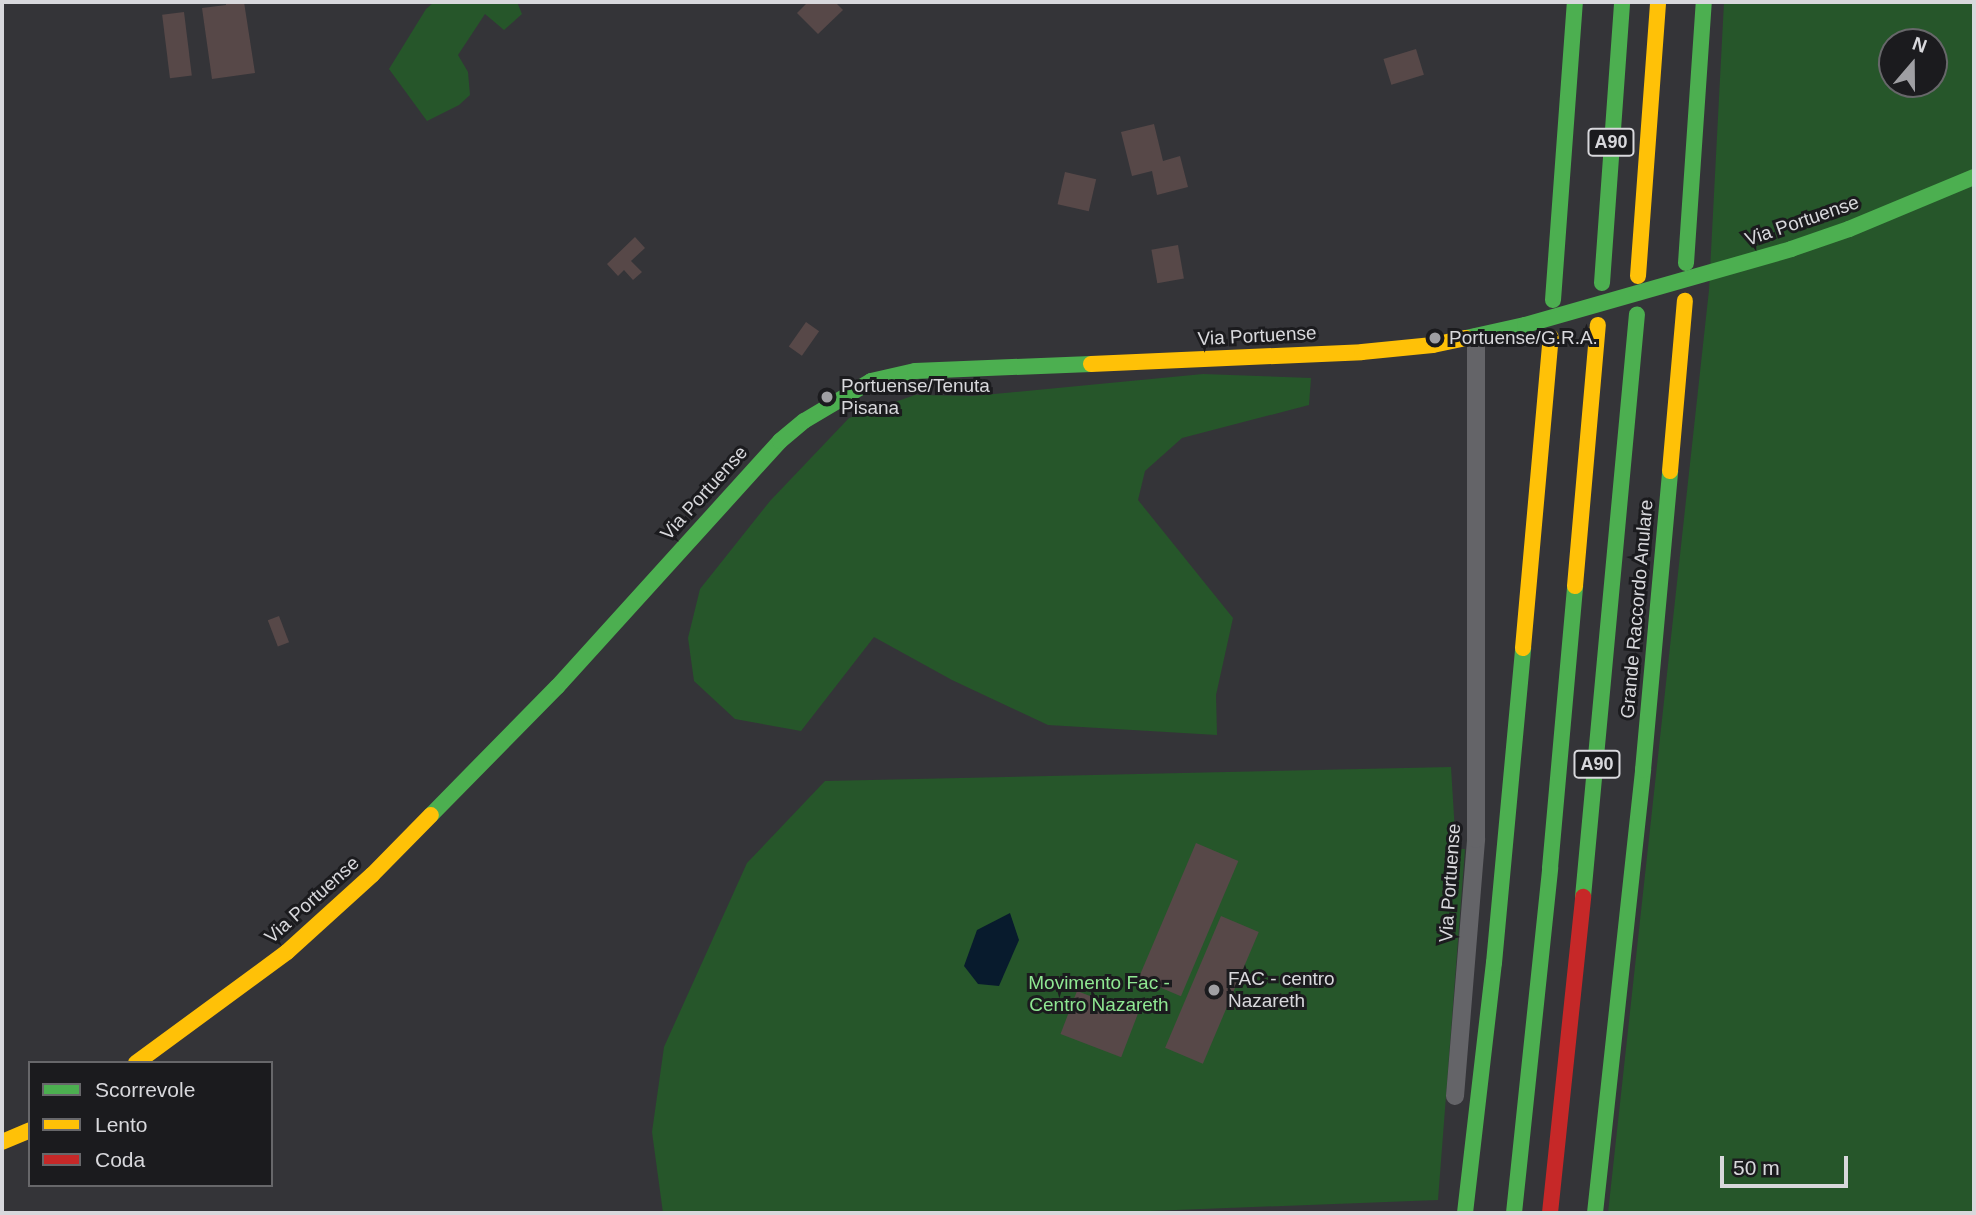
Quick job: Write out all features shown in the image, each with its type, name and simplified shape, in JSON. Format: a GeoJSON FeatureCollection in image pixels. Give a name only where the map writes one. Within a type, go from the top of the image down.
{"type":"FeatureCollection","features":[{"type":"Feature","properties":{"kind":"main road"},"geometry":{"type":"LineString","coordinates":[[1553,300],[1574,2]]}},
{"type":"Feature","properties":{"kind":"main road","name":"A90"},"geometry":{"type":"LineString","coordinates":[[1602,283],[1622,2]]}},
{"type":"Feature","properties":{"kind":"main road","name":"A90"},"geometry":{"type":"LineString","coordinates":[[1638,276],[1658,2]]}},
{"type":"Feature","properties":{"kind":"main road"},"geometry":{"type":"LineString","coordinates":[[1686,263],[1704,2]]}},
{"type":"Feature","properties":{"kind":"main road","name":"Via Portuense"},"geometry":{"type":"LineString","coordinates":[[139,1061],[286,952],[383,865],[557,687],[780,441],[804,421],[878,377],[915,371],[1362,352],[1476,337],[1713,272],[1849,229],[1974,177]]}},
{"type":"Feature","properties":{"kind":"main road","name":"Grande Raccordo Anulare"},"geometry":{"type":"LineString","coordinates":[[1595,1213],[1643,770],[1685,301]]}},
{"type":"Feature","properties":{"kind":"main road","name":"Grande Raccordo Anulare"},"geometry":{"type":"LineString","coordinates":[[1550,1213],[1592,813],[1637,314]]}},
{"type":"Feature","properties":{"kind":"main road","name":"A90"},"geometry":{"type":"LineString","coordinates":[[1514,1213],[1563,729],[1598,325]]}},
{"type":"Feature","properties":{"kind":"main road"},"geometry":{"type":"LineString","coordinates":[[1465,1213],[1495,949],[1551,337]]}},
{"type":"Feature","properties":{"kind":"main road"},"geometry":{"type":"LineString","coordinates":[[2,1142],[28,1131]]}},
{"type":"Feature","properties":{"kind":"street","name":"Via Portuense"},"geometry":{"type":"LineString","coordinates":[[1455,1096],[1476,839],[1476,337]]}},
{"type":"Feature","properties":{"kind":"green space"},"geometry":{"type":"Polygon","coordinates":[[[434,2],[517,2],[522,14],[504,30],[485,14],[458,55],[468,72],[470,95],[459,105],[427,121],[389,69],[426,9],[434,2]]]}},
{"type":"Feature","properties":{"kind":"green space"},"geometry":{"type":"Polygon","coordinates":[[[1724,2],[1974,2],[1974,1213],[1608,1213],[1709,290],[1724,2]]]}},
{"type":"Feature","properties":{"kind":"green space"},"geometry":{"type":"Polygon","coordinates":[[[1203,374],[1311,378],[1309,405],[1182,438],[1145,471],[1138,500],[1233,618],[1216,695],[1217,735],[1048,725],[952,680],[874,637],[801,731],[735,719],[694,681],[688,638],[700,589],[770,501],[849,418],[915,395],[973,396],[1203,374]]]}},
{"type":"Feature","properties":{"kind":"green space","name":"Movimento Fac - Centro Nazareth"},"geometry":{"type":"Polygon","coordinates":[[[1451,767],[1456,849],[1465,849],[1438,1200],[1099,1213],[663,1213],[652,1132],[664,1047],[747,863],[825,781],[1451,767]]]}},
{"type":"Feature","properties":{"kind":"water"},"geometry":{"type":"Polygon","coordinates":[[[1010,913],[1019,940],[999,986],[978,984],[964,966],[977,930],[1010,913]]]}},
{"type":"Feature","properties":{"kind":"building"},"geometry":{"type":"Polygon","coordinates":[[[226,2],[244,2],[255,73],[212,79],[202,8],[226,5],[226,2]]]}},
{"type":"Feature","properties":{"kind":"building"},"geometry":{"type":"Polygon","coordinates":[[[808,2],[835,2],[843,10],[818,34],[797,13],[808,2]]]}},
{"type":"Feature","properties":{"kind":"building"},"geometry":{"type":"Polygon","coordinates":[[[184,12],[192,76],[170,78],[162,15],[184,12]]]}},
{"type":"Feature","properties":{"kind":"building"},"geometry":{"type":"Polygon","coordinates":[[[1416,49],[1424,75],[1391,85],[1383,59],[1416,49]]]}},
{"type":"Feature","properties":{"kind":"building"},"geometry":{"type":"Polygon","coordinates":[[[1154,124],[1163,161],[1180,156],[1188,187],[1157,195],[1152,171],[1132,176],[1121,132],[1154,124]]]}},
{"type":"Feature","properties":{"kind":"building"},"geometry":{"type":"Polygon","coordinates":[[[1065,172],[1096,179],[1089,211],[1058,204],[1065,172]]]}},
{"type":"Feature","properties":{"kind":"building"},"geometry":{"type":"Polygon","coordinates":[[[635,237],[645,248],[631,261],[642,272],[633,280],[624,270],[618,276],[607,264],[635,237]]]}},
{"type":"Feature","properties":{"kind":"building"},"geometry":{"type":"Polygon","coordinates":[[[1178,245],[1184,278],[1157,283],[1151,250],[1178,245]]]}},
{"type":"Feature","properties":{"kind":"building"},"geometry":{"type":"Polygon","coordinates":[[[806,322],[819,331],[802,356],[789,347],[806,322]]]}},
{"type":"Feature","properties":{"kind":"building"},"geometry":{"type":"Polygon","coordinates":[[[279,616],[289,642],[278,646],[268,620],[279,616]]]}},
{"type":"Feature","properties":{"kind":"building"},"geometry":{"type":"Polygon","coordinates":[[[1196,843],[1238,861],[1181,996],[1139,978],[1196,843]]]}},
{"type":"Feature","properties":{"kind":"building","name":"FAC - centro Nazareth"},"geometry":{"type":"Polygon","coordinates":[[[1221,916],[1259,932],[1203,1064],[1165,1048],[1221,916]]]}},
{"type":"Feature","properties":{"kind":"building"},"geometry":{"type":"Polygon","coordinates":[[[1077,991],[1138,1014],[1121,1057],[1061,1034],[1077,991]]]}},
{"type":"Feature","properties":{"kind":"traffic: fast"},"geometry":{"type":"LineString","coordinates":[[1553,300],[1575,2]]}},
{"type":"Feature","properties":{"kind":"traffic: fast"},"geometry":{"type":"LineString","coordinates":[[1602,283],[1622,2]]}},
{"type":"Feature","properties":{"kind":"traffic: fast"},"geometry":{"type":"LineString","coordinates":[[1686,263],[1704,2]]}},
{"type":"Feature","properties":{"kind":"traffic: fast"},"geometry":{"type":"LineString","coordinates":[[1466,338],[1525,325],[1791,249],[1849,229],[1974,177]]}},
{"type":"Feature","properties":{"kind":"traffic: fast"},"geometry":{"type":"LineString","coordinates":[[1583,897],[1637,314]]}},
{"type":"Feature","properties":{"kind":"traffic: fast"},"geometry":{"type":"LineString","coordinates":[[431,815],[557,687],[780,441],[804,421],[871,381],[915,371],[1091,364]]}},
{"type":"Feature","properties":{"kind":"traffic: fast"},"geometry":{"type":"LineString","coordinates":[[1595,1213],[1643,770],[1670,471]]}},
{"type":"Feature","properties":{"kind":"traffic: fast"},"geometry":{"type":"LineString","coordinates":[[1514,1213],[1550,868],[1575,586]]}},
{"type":"Feature","properties":{"kind":"traffic: fast"},"geometry":{"type":"LineString","coordinates":[[1465,1213],[1494,963],[1523,648]]}},
{"type":"Feature","properties":{"kind":"traffic: slow"},"geometry":{"type":"LineString","coordinates":[[1638,276],[1658,2]]}},
{"type":"Feature","properties":{"kind":"traffic: slow"},"geometry":{"type":"LineString","coordinates":[[1670,471],[1685,301]]}},
{"type":"Feature","properties":{"kind":"traffic: slow"},"geometry":{"type":"LineString","coordinates":[[1575,586],[1598,325]]}},
{"type":"Feature","properties":{"kind":"traffic: slow"},"geometry":{"type":"LineString","coordinates":[[1523,648],[1551,337]]}},
{"type":"Feature","properties":{"kind":"traffic: slow"},"geometry":{"type":"LineString","coordinates":[[1091,364],[1362,352],[1433,345],[1466,338]]}},
{"type":"Feature","properties":{"kind":"traffic: slow"},"geometry":{"type":"LineString","coordinates":[[139,1061],[287,952],[372,875],[431,815]]}},
{"type":"Feature","properties":{"kind":"traffic: slow"},"geometry":{"type":"LineString","coordinates":[[2,1142],[28,1131]]}},
{"type":"Feature","properties":{"kind":"traffic: jam"},"geometry":{"type":"LineString","coordinates":[[1550,1213],[1583,897]]}},
{"type":"Feature","properties":{"kind":"place","name":"Portuense/G.R.A."},"geometry":{"type":"Point","coordinates":[1435,338]}},
{"type":"Feature","properties":{"kind":"place","name":"Portuense/Tenuta Pisana"},"geometry":{"type":"Point","coordinates":[827,397]}},
{"type":"Feature","properties":{"kind":"place","name":"FAC - centro Nazareth"},"geometry":{"type":"Point","coordinates":[1214,990]}}]}
